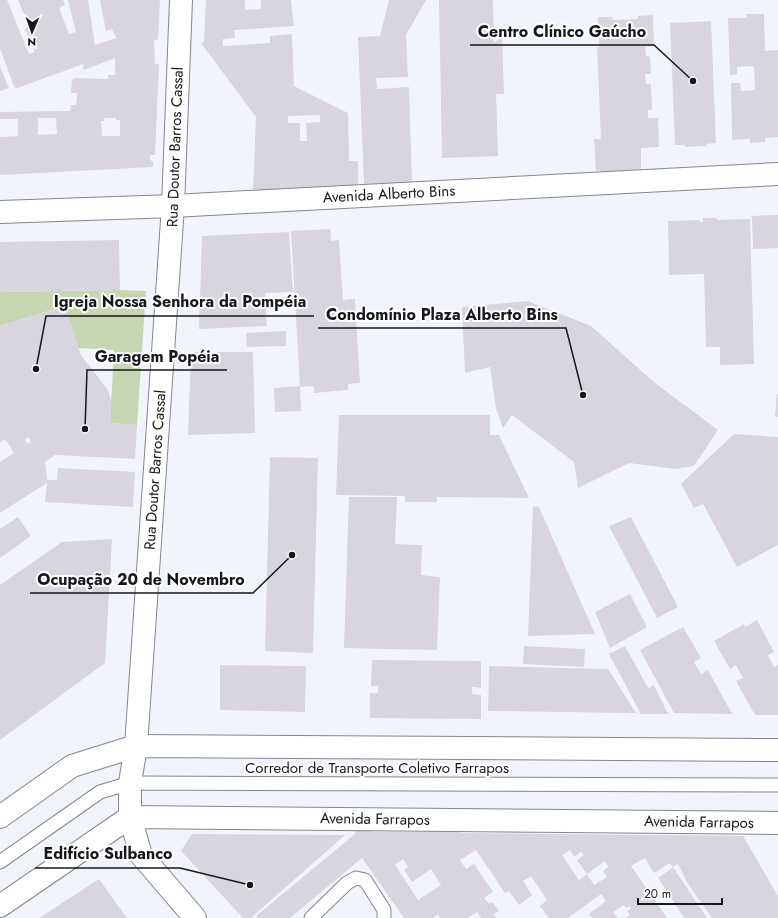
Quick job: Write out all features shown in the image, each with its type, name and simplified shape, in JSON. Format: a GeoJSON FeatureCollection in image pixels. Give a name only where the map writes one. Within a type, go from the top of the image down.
{"type":"FeatureCollection","features":[{"type":"Feature","properties":{"kind":"main road","name":"Rua Doutor Barros Cassal"},"geometry":{"type":"LineString","coordinates":[[181,0],[173,206],[136,746],[130,783],[130,817],[141,855],[195,918]]}},
{"type":"Feature","properties":{"kind":"main road","name":"Avenida Alberto Bins"},"geometry":{"type":"LineString","coordinates":[[0,212],[173,206],[778,174]]}},
{"type":"Feature","properties":{"kind":"main road"},"geometry":{"type":"LineString","coordinates":[[0,817],[72,766],[136,746],[778,750]]}},
{"type":"Feature","properties":{"kind":"main road"},"geometry":{"type":"LineString","coordinates":[[0,906],[130,817]]}},
{"type":"Feature","properties":{"kind":"main road","name":"Avenida Farrapos"},"geometry":{"type":"LineString","coordinates":[[130,817],[778,823]]}},
{"type":"Feature","properties":{"kind":"lane","name":"Corredor de Transporte Coletivo Farrapos"},"geometry":{"type":"LineString","coordinates":[[0,862],[100,792],[130,783],[778,785]]}},
{"type":"Feature","properties":{"kind":"lane"},"geometry":{"type":"LineString","coordinates":[[311,918],[347,882],[356,878],[365,880],[384,910],[384,918]]}},
{"type":"Feature","properties":{"kind":"green space"},"geometry":{"type":"Polygon","coordinates":[[[146,291],[137,425],[110,423],[114,350],[78,348],[65,306],[0,326],[0,292],[146,291]]]}},
{"type":"Feature","properties":{"kind":"building"},"geometry":{"type":"Polygon","coordinates":[[[0,0],[7,0],[29,54],[35,52],[25,29],[29,27],[18,0],[63,0],[65,5],[59,8],[69,34],[76,32],[68,0],[88,0],[95,45],[116,38],[112,29],[106,31],[100,0],[160,0],[158,39],[154,41],[155,64],[159,64],[155,155],[150,155],[150,160],[153,162],[153,167],[0,175],[0,137],[18,136],[18,119],[0,119],[0,112],[70,111],[71,105],[76,105],[77,93],[71,93],[72,80],[75,78],[108,79],[108,75],[115,75],[115,58],[84,70],[83,64],[15,89],[0,48],[0,0]],[[38,118],[38,135],[57,134],[56,118],[38,118]],[[104,118],[104,121],[101,121],[102,136],[120,136],[120,120],[116,120],[116,118],[104,118]]]}},
{"type":"Feature","properties":{"kind":"building"},"geometry":{"type":"Polygon","coordinates":[[[206,0],[245,0],[245,10],[261,9],[261,0],[291,0],[294,26],[234,30],[235,38],[223,39],[223,46],[270,43],[270,36],[292,34],[294,86],[348,113],[349,161],[358,161],[358,185],[253,192],[256,117],[201,43],[203,43],[206,0]],[[320,115],[288,116],[288,123],[300,123],[300,141],[307,141],[306,123],[320,122],[320,115]]]}},
{"type":"Feature","properties":{"kind":"building"},"geometry":{"type":"Polygon","coordinates":[[[389,0],[426,0],[406,35],[408,77],[376,78],[377,89],[409,87],[412,183],[364,184],[358,37],[380,36],[389,0]]]}},
{"type":"Feature","properties":{"kind":"building"},"geometry":{"type":"Polygon","coordinates":[[[439,0],[493,0],[494,43],[502,36],[504,94],[496,94],[498,156],[442,158],[439,0]]]}},
{"type":"Feature","properties":{"kind":"building"},"geometry":{"type":"Polygon","coordinates":[[[746,14],[764,14],[765,51],[778,50],[778,137],[765,138],[765,142],[750,143],[750,139],[733,140],[732,138],[731,83],[740,83],[741,91],[755,90],[754,66],[737,67],[737,74],[730,75],[728,18],[747,18],[746,14]]]}},
{"type":"Feature","properties":{"kind":"building"},"geometry":{"type":"Polygon","coordinates":[[[653,15],[654,46],[645,47],[646,56],[650,57],[651,74],[645,74],[646,84],[651,84],[652,110],[648,110],[648,118],[658,118],[659,147],[641,148],[641,170],[637,169],[637,174],[600,175],[600,170],[596,171],[594,139],[601,139],[597,47],[599,47],[598,17],[612,17],[613,20],[638,19],[638,16],[653,15]]]}},
{"type":"Feature","properties":{"kind":"building"},"geometry":{"type":"Polygon","coordinates":[[[711,21],[716,143],[706,144],[706,146],[685,147],[685,145],[675,145],[670,23],[711,21]]]}},
{"type":"Feature","properties":{"kind":"building"},"geometry":{"type":"Polygon","coordinates":[[[0,67],[9,88],[0,91],[0,67]]]}},
{"type":"Feature","properties":{"kind":"building"},"geometry":{"type":"Polygon","coordinates":[[[778,215],[778,248],[753,249],[752,216],[778,215]]]}},
{"type":"Feature","properties":{"kind":"building"},"geometry":{"type":"Polygon","coordinates":[[[703,218],[717,218],[717,220],[750,219],[754,364],[720,365],[720,347],[706,347],[704,274],[669,275],[668,221],[700,220],[700,222],[703,222],[703,218]]]}},
{"type":"Feature","properties":{"kind":"building"},"geometry":{"type":"Polygon","coordinates":[[[330,229],[331,241],[339,240],[343,300],[355,299],[360,383],[348,384],[348,390],[314,393],[314,386],[300,387],[291,231],[330,229]]]}},
{"type":"Feature","properties":{"kind":"building"},"geometry":{"type":"Polygon","coordinates":[[[289,232],[293,292],[265,293],[267,326],[199,329],[202,236],[289,232]]]}},
{"type":"Feature","properties":{"kind":"building"},"geometry":{"type":"Polygon","coordinates":[[[119,240],[120,290],[0,292],[0,242],[119,240]]]}},
{"type":"Feature","properties":{"kind":"building"},"geometry":{"type":"Polygon","coordinates":[[[528,301],[591,326],[655,383],[718,430],[694,466],[675,469],[629,463],[578,488],[574,462],[512,415],[503,428],[496,408],[490,367],[465,373],[462,307],[528,301]]]}},
{"type":"Feature","properties":{"kind":"building"},"geometry":{"type":"Polygon","coordinates":[[[65,306],[81,355],[108,390],[111,400],[110,423],[137,425],[135,459],[55,455],[45,462],[47,480],[57,480],[58,468],[135,472],[133,507],[45,502],[47,483],[0,513],[0,462],[14,453],[5,439],[0,443],[0,326],[65,306]],[[28,437],[25,440],[28,444],[31,442],[28,437]]]}},
{"type":"Feature","properties":{"kind":"building"},"geometry":{"type":"Polygon","coordinates":[[[286,331],[286,346],[247,347],[246,333],[286,331]]]}},
{"type":"Feature","properties":{"kind":"building"},"geometry":{"type":"Polygon","coordinates":[[[191,352],[253,352],[255,433],[188,435],[191,352]]]}},
{"type":"Feature","properties":{"kind":"building"},"geometry":{"type":"Polygon","coordinates":[[[300,386],[301,411],[275,412],[274,388],[300,386]]]}},
{"type":"Feature","properties":{"kind":"building"},"geometry":{"type":"Polygon","coordinates":[[[778,394],[778,417],[775,416],[778,394]]]}},
{"type":"Feature","properties":{"kind":"building"},"geometry":{"type":"Polygon","coordinates":[[[339,415],[490,415],[490,435],[499,435],[529,498],[437,497],[437,502],[405,502],[405,496],[336,495],[339,415]]]}},
{"type":"Feature","properties":{"kind":"building"},"geometry":{"type":"Polygon","coordinates":[[[734,434],[778,437],[778,545],[737,567],[703,504],[694,508],[681,484],[734,434]]]}},
{"type":"Feature","properties":{"kind":"building"},"geometry":{"type":"Polygon","coordinates":[[[270,457],[318,458],[313,653],[265,651],[270,457]]]}},
{"type":"Feature","properties":{"kind":"building"},"geometry":{"type":"Polygon","coordinates":[[[349,497],[397,497],[395,544],[422,545],[421,575],[440,577],[437,650],[344,648],[349,497]]]}},
{"type":"Feature","properties":{"kind":"building"},"geometry":{"type":"Polygon","coordinates":[[[533,506],[539,507],[595,634],[528,636],[533,506]]]}},
{"type":"Feature","properties":{"kind":"building"},"geometry":{"type":"Polygon","coordinates":[[[18,517],[31,536],[0,558],[0,529],[18,517]]]}},
{"type":"Feature","properties":{"kind":"building"},"geometry":{"type":"Polygon","coordinates":[[[631,517],[678,607],[657,618],[609,526],[631,517]]]}},
{"type":"Feature","properties":{"kind":"building"},"geometry":{"type":"Polygon","coordinates":[[[112,539],[105,663],[0,740],[0,585],[62,542],[112,539]]]}},
{"type":"Feature","properties":{"kind":"building"},"geometry":{"type":"Polygon","coordinates":[[[630,594],[647,627],[610,648],[595,612],[630,594]]]}},
{"type":"Feature","properties":{"kind":"building"},"geometry":{"type":"Polygon","coordinates":[[[757,620],[774,652],[768,655],[774,667],[778,665],[778,715],[755,715],[736,681],[743,678],[736,665],[730,669],[714,641],[744,624],[745,627],[757,620]]]}},
{"type":"Feature","properties":{"kind":"building"},"geometry":{"type":"Polygon","coordinates":[[[683,627],[701,658],[694,662],[701,674],[708,670],[732,714],[674,713],[640,650],[683,627]]]}},
{"type":"Feature","properties":{"kind":"building"},"geometry":{"type":"Polygon","coordinates":[[[524,646],[585,649],[584,667],[523,664],[524,646]]]}},
{"type":"Feature","properties":{"kind":"building"},"geometry":{"type":"Polygon","coordinates":[[[625,646],[648,688],[654,685],[668,714],[641,714],[609,654],[625,646]]]}},
{"type":"Feature","properties":{"kind":"building"},"geometry":{"type":"Polygon","coordinates":[[[372,660],[481,661],[481,688],[472,687],[472,694],[481,695],[481,719],[370,718],[370,693],[378,693],[378,686],[371,686],[372,660]]]}},
{"type":"Feature","properties":{"kind":"building"},"geometry":{"type":"Polygon","coordinates":[[[220,665],[306,666],[305,712],[220,710],[220,665]]]}},
{"type":"Feature","properties":{"kind":"building"},"geometry":{"type":"Polygon","coordinates":[[[489,666],[608,669],[636,713],[488,711],[489,666]]]}},
{"type":"Feature","properties":{"kind":"building"},"geometry":{"type":"Polygon","coordinates":[[[355,830],[371,830],[372,832],[429,832],[430,830],[459,830],[460,833],[743,836],[778,896],[778,918],[712,918],[688,884],[678,864],[673,867],[670,863],[654,873],[645,858],[631,866],[667,918],[626,918],[630,915],[627,911],[631,909],[629,906],[626,908],[624,905],[613,912],[618,918],[592,918],[589,914],[606,901],[601,894],[568,918],[549,918],[540,906],[547,900],[531,876],[523,881],[532,895],[519,905],[509,891],[505,893],[476,850],[460,860],[466,869],[474,864],[493,892],[484,898],[489,904],[492,902],[499,911],[494,914],[496,918],[481,918],[477,912],[468,918],[440,918],[438,914],[433,918],[404,918],[362,858],[290,918],[258,918],[256,916],[355,834],[355,830]],[[570,850],[562,855],[579,880],[587,874],[577,860],[584,855],[581,852],[574,857],[570,850]],[[403,859],[395,865],[418,900],[441,885],[431,869],[412,882],[404,870],[408,867],[403,859]],[[605,861],[587,874],[594,885],[607,877],[603,871],[608,867],[605,861]]]}},
{"type":"Feature","properties":{"kind":"building"},"geometry":{"type":"Polygon","coordinates":[[[192,834],[345,835],[251,918],[243,918],[181,851],[192,834]]]}},
{"type":"Feature","properties":{"kind":"building"},"geometry":{"type":"Polygon","coordinates":[[[673,867],[707,918],[684,918],[658,878],[673,867]]]}},
{"type":"Feature","properties":{"kind":"building"},"geometry":{"type":"Polygon","coordinates":[[[99,879],[127,918],[39,918],[99,879]]]}},
{"type":"Feature","properties":{"kind":"place","name":"Centro Clínico Gaúcho"},"geometry":{"type":"Point","coordinates":[693,81]}},
{"type":"Feature","properties":{"kind":"place","name":"Igreja Nossa Senhora da Pompéia"},"geometry":{"type":"Point","coordinates":[36,369]}},
{"type":"Feature","properties":{"kind":"place","name":"Condomínio Plaza Alberto Bins"},"geometry":{"type":"Point","coordinates":[583,395]}},
{"type":"Feature","properties":{"kind":"place","name":"Garagem Popéia"},"geometry":{"type":"Point","coordinates":[85,429]}},
{"type":"Feature","properties":{"kind":"place","name":"Ocupação 20 de Novembro"},"geometry":{"type":"Point","coordinates":[292,555]}},
{"type":"Feature","properties":{"kind":"place","name":"Edifício Sulbanco"},"geometry":{"type":"Point","coordinates":[250,885]}}]}
